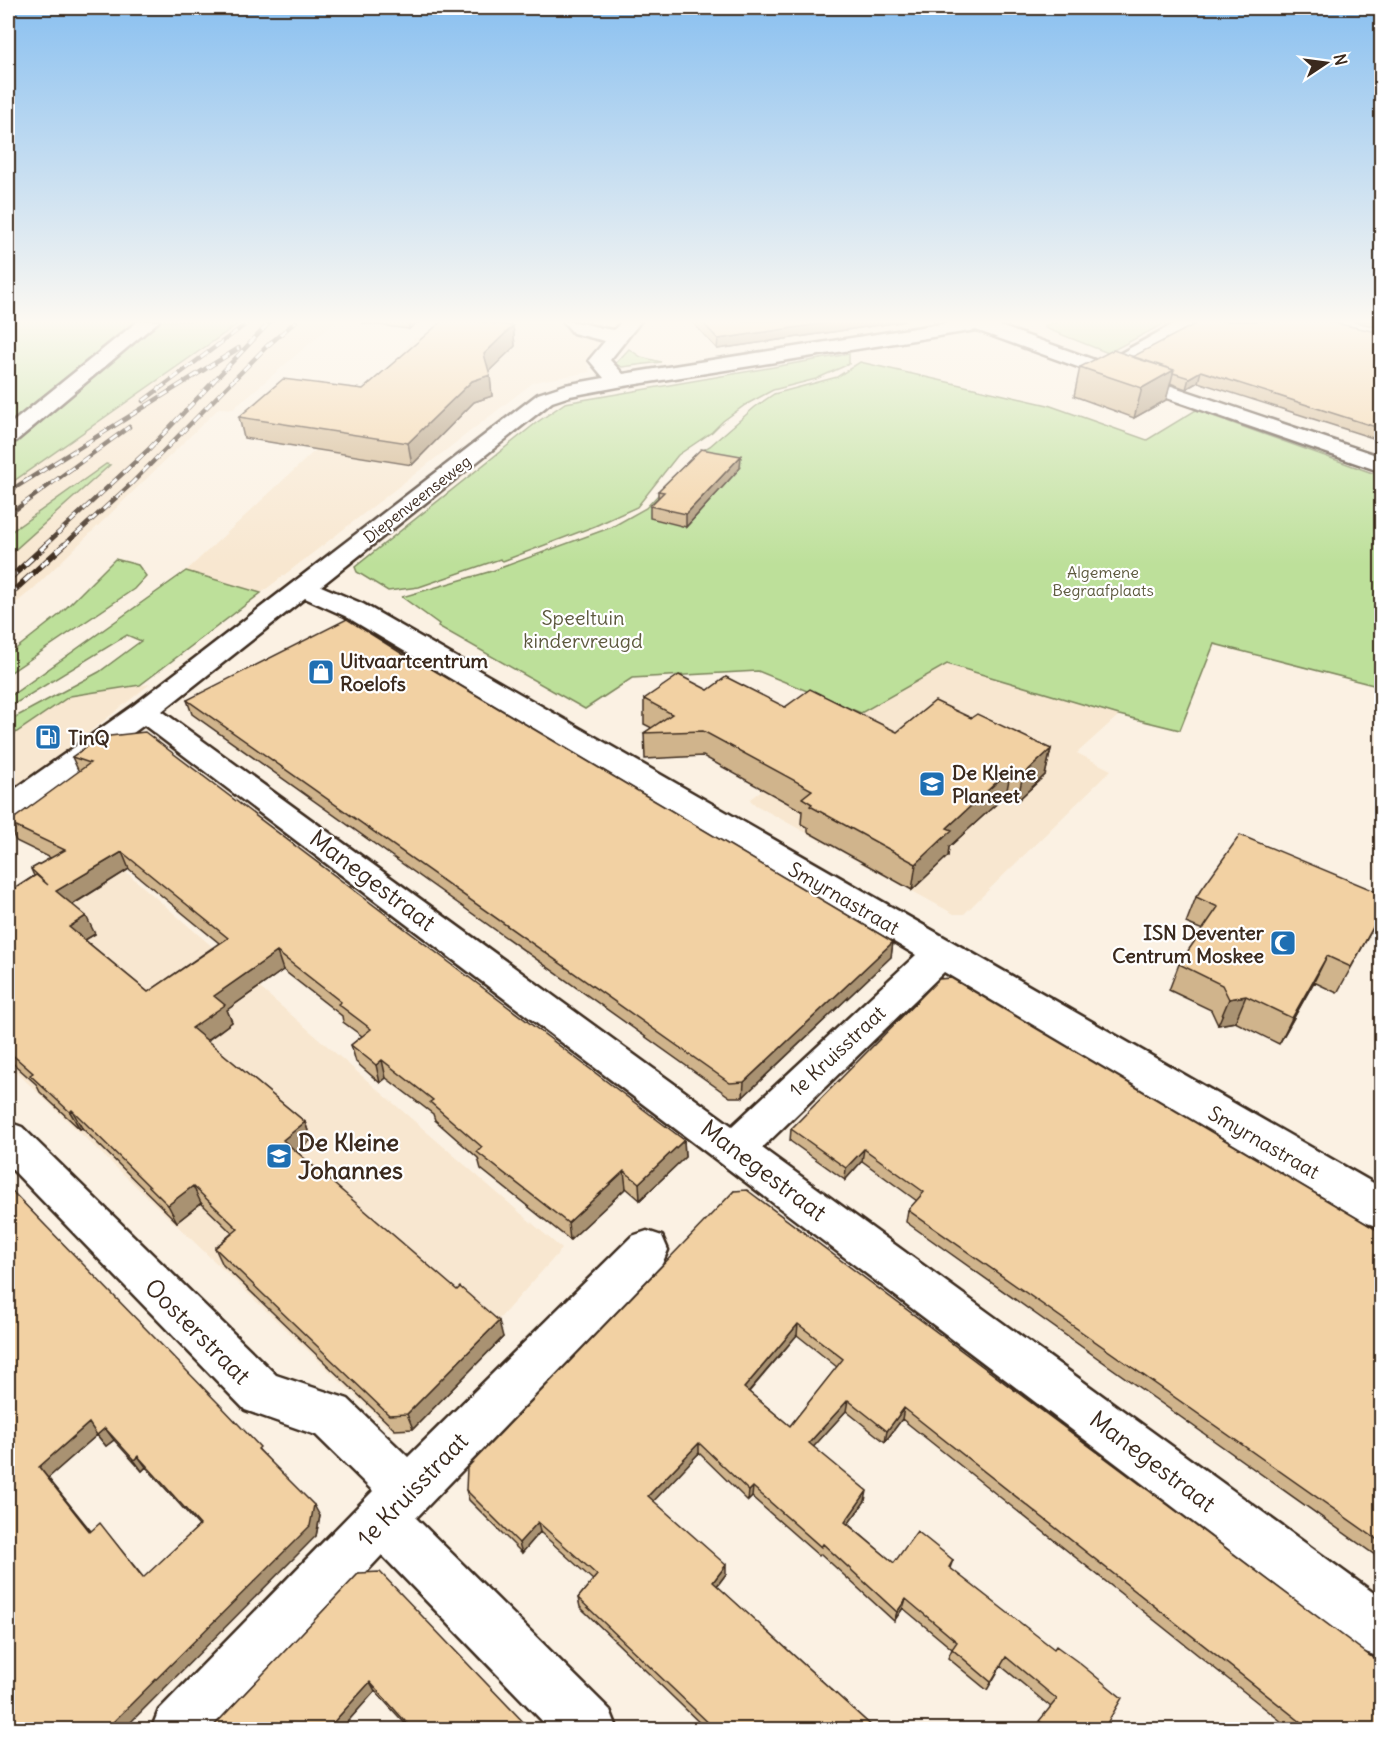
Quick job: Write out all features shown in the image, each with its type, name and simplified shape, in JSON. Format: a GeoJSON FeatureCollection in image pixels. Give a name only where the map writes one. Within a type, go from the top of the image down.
{"type":"FeatureCollection","features":[{"type":"Feature","properties":{"kind":"street"},"geometry":{"type":"LineString","coordinates":[[8,436],[50,402]]}},
{"type":"Feature","properties":{"kind":"street","name":"Diepenveenseweg"},"geometry":{"type":"LineString","coordinates":[[8,809],[144,711],[305,588],[540,402]]}},
{"type":"Feature","properties":{"kind":"street"},"geometry":{"type":"LineString","coordinates":[[1198,402],[1382,465]]}},
{"type":"Feature","properties":{"kind":"street","name":"Smyrnastraat"},"geometry":{"type":"LineString","coordinates":[[305,588],[354,609],[940,954],[1382,1210]]}},
{"type":"Feature","properties":{"kind":"street","name":"Manegestraat"},"geometry":{"type":"LineString","coordinates":[[144,711],[735,1148],[1382,1632]]}},
{"type":"Feature","properties":{"kind":"street","name":"1e Kruisstraat"},"geometry":{"type":"LineString","coordinates":[[735,1148],[940,954]]}},
{"type":"Feature","properties":{"kind":"street","name":"Oosterstraat"},"geometry":{"type":"LineString","coordinates":[[8,1139],[262,1394],[331,1416],[395,1505],[590,1730]]}},
{"type":"Feature","properties":{"kind":"street","name":"1e Kruisstraat"},"geometry":{"type":"LineString","coordinates":[[179,1730],[395,1505],[647,1250]]}},
{"type":"Feature","properties":{"kind":"shaded area"},"geometry":{"type":"Polygon","coordinates":[[[93,402],[241,402],[233,409],[219,408],[32,590],[8,609],[8,465],[93,402]]]}},
{"type":"Feature","properties":{"kind":"shaded area"},"geometry":{"type":"Polygon","coordinates":[[[363,402],[508,402],[261,593],[186,571],[353,415],[363,402]]]}},
{"type":"Feature","properties":{"kind":"shaded area","name":"De Kleine Planeet"},"geometry":{"type":"Polygon","coordinates":[[[947,664],[1119,715],[1077,753],[1111,770],[964,914],[954,914],[752,803],[750,799],[861,713],[947,664]]]}},
{"type":"Feature","properties":{"kind":"shaded area"},"geometry":{"type":"Polygon","coordinates":[[[150,684],[8,797],[8,738],[70,696],[150,684]]]}},
{"type":"Feature","properties":{"kind":"shaded area","name":"De Kleine Johannes"},"geometry":{"type":"Polygon","coordinates":[[[126,872],[562,1249],[491,1328],[502,1338],[414,1430],[393,1432],[8,1064],[8,944],[126,872]]]}},
{"type":"Feature","properties":{"kind":"green space"},"geometry":{"type":"Polygon","coordinates":[[[8,402],[126,402],[8,485],[8,402]]]}},
{"type":"Feature","properties":{"kind":"green space"},"geometry":{"type":"Polygon","coordinates":[[[750,402],[678,455],[637,507],[595,526],[503,561],[500,559],[419,587],[388,591],[357,572],[355,567],[536,423],[565,403],[750,402]]]}},
{"type":"Feature","properties":{"kind":"green space","name":"Algemene Begraafplaats"},"geometry":{"type":"Polygon","coordinates":[[[762,402],[1035,402],[1147,440],[1196,410],[1381,476],[1381,687],[1214,644],[1180,730],[1119,715],[947,664],[861,713],[758,671],[632,678],[585,709],[438,626],[439,624],[402,597],[492,571],[612,527],[646,508],[695,455],[710,446],[762,402]]]}},
{"type":"Feature","properties":{"kind":"green space"},"geometry":{"type":"Polygon","coordinates":[[[106,464],[110,465],[8,556],[8,534],[106,464]]]}},
{"type":"Feature","properties":{"kind":"green space"},"geometry":{"type":"Polygon","coordinates":[[[115,559],[138,565],[146,576],[134,589],[8,674],[8,655],[59,615],[115,559]]]}},
{"type":"Feature","properties":{"kind":"green space"},"geometry":{"type":"Polygon","coordinates":[[[186,571],[261,593],[140,685],[70,696],[8,738],[8,721],[99,672],[141,641],[127,635],[8,708],[8,698],[186,571]]]}},
{"type":"Feature","properties":{"kind":"building"},"geometry":{"type":"Polygon","coordinates":[[[256,402],[450,402],[408,443],[239,417],[256,402]]]}},
{"type":"Feature","properties":{"kind":"building"},"geometry":{"type":"Polygon","coordinates":[[[1298,402],[1382,402],[1382,429],[1298,402]]]}},
{"type":"Feature","properties":{"kind":"building"},"geometry":{"type":"Polygon","coordinates":[[[701,449],[741,456],[686,514],[650,506],[664,492],[658,491],[701,449]]]}},
{"type":"Feature","properties":{"kind":"building"},"geometry":{"type":"Polygon","coordinates":[[[347,619],[423,667],[425,665],[893,942],[744,1082],[730,1083],[187,700],[347,619]]]}},
{"type":"Feature","properties":{"kind":"building"},"geometry":{"type":"Polygon","coordinates":[[[679,675],[708,690],[726,677],[785,707],[810,689],[897,732],[935,701],[971,718],[977,714],[1051,749],[1023,775],[1011,769],[947,828],[952,830],[916,864],[810,806],[812,804],[802,798],[812,790],[703,731],[644,733],[672,714],[644,699],[679,675]]]}},
{"type":"Feature","properties":{"kind":"building"},"geometry":{"type":"Polygon","coordinates":[[[145,732],[684,1140],[639,1183],[624,1171],[568,1223],[477,1152],[482,1147],[430,1102],[433,1100],[382,1060],[376,1065],[351,1045],[371,1029],[338,1004],[341,1002],[277,952],[214,996],[225,1005],[192,1028],[305,1122],[283,1140],[457,1290],[460,1287],[499,1321],[407,1414],[389,1415],[215,1248],[238,1229],[193,1186],[168,1205],[72,1110],[70,1112],[30,1075],[33,1073],[8,1051],[8,893],[36,875],[48,885],[31,869],[65,850],[8,823],[90,763],[72,757],[101,737],[145,732]],[[122,852],[56,891],[86,916],[69,927],[148,992],[228,938],[122,852]]]}},
{"type":"Feature","properties":{"kind":"building","name":"ISN Deventer Centrum Moskee"},"geometry":{"type":"Polygon","coordinates":[[[1240,835],[1382,894],[1382,911],[1351,967],[1327,956],[1292,1018],[1246,996],[1229,999],[1222,985],[1179,964],[1218,907],[1196,897],[1240,835]]]}},
{"type":"Feature","properties":{"kind":"building"},"geometry":{"type":"Polygon","coordinates":[[[951,978],[1382,1233],[1382,1543],[908,1210],[924,1192],[864,1149],[846,1168],[791,1129],[939,979],[951,978]]]}},
{"type":"Feature","properties":{"kind":"building"},"geometry":{"type":"Polygon","coordinates":[[[8,1187],[314,1505],[310,1526],[105,1730],[8,1730],[8,1187]],[[89,1423],[39,1467],[90,1532],[100,1523],[143,1578],[200,1525],[138,1456],[134,1460],[105,1428],[97,1435],[89,1423]]]}},
{"type":"Feature","properties":{"kind":"building"},"geometry":{"type":"Polygon","coordinates":[[[747,1190],[1382,1665],[1382,1730],[1311,1730],[904,1408],[887,1431],[848,1400],[809,1443],[867,1491],[845,1522],[894,1563],[917,1531],[953,1560],[949,1567],[1054,1649],[1056,1646],[1078,1662],[1122,1698],[1103,1730],[1038,1730],[1042,1723],[1039,1721],[1057,1699],[1006,1657],[991,1682],[952,1649],[957,1642],[906,1599],[897,1612],[823,1544],[821,1547],[753,1487],[749,1491],[699,1443],[648,1496],[726,1565],[713,1582],[876,1730],[716,1730],[578,1598],[597,1575],[538,1522],[519,1543],[466,1490],[467,1468],[734,1191],[747,1190]],[[798,1324],[744,1388],[790,1426],[843,1359],[798,1324]]]}},
{"type":"Feature","properties":{"kind":"building"},"geometry":{"type":"Polygon","coordinates":[[[380,1572],[531,1730],[413,1730],[370,1682],[331,1725],[335,1730],[210,1730],[359,1573],[380,1572]]]}},
{"type":"Feature","properties":{"kind":"railway"},"geometry":{"type":"LineString","coordinates":[[8,492],[152,402]]}},
{"type":"Feature","properties":{"kind":"railway"},"geometry":{"type":"LineString","coordinates":[[44,546],[148,450],[194,402]]}},
{"type":"Feature","properties":{"kind":"railway"},"geometry":{"type":"LineString","coordinates":[[63,546],[131,484],[212,402]]}},
{"type":"Feature","properties":{"kind":"railway"},"geometry":{"type":"LineString","coordinates":[[8,515],[129,427]]}},
{"type":"Feature","properties":{"kind":"railway"},"geometry":{"type":"LineString","coordinates":[[8,580],[46,545]]}},
{"type":"Feature","properties":{"kind":"railway"},"geometry":{"type":"LineString","coordinates":[[8,596],[64,545]]}},
{"type":"Feature","properties":{"kind":"place","name":"Uitvaartcentrum Roelofs"},"geometry":{"type":"Point","coordinates":[321,672]}},
{"type":"Feature","properties":{"kind":"place","name":"TinQ"},"geometry":{"type":"Point","coordinates":[48,737]}},
{"type":"Feature","properties":{"kind":"place","name":"De Kleine Planeet"},"geometry":{"type":"Point","coordinates":[932,784]}},
{"type":"Feature","properties":{"kind":"place","name":"ISN Deventer Centrum Moskee"},"geometry":{"type":"Point","coordinates":[1283,943]}},
{"type":"Feature","properties":{"kind":"place","name":"De Kleine Johannes"},"geometry":{"type":"Point","coordinates":[279,1156]}},
{"type":"Feature","properties":{"kind":"park label","name":"Speeltuin kindervreugd"},"geometry":{"type":"Point","coordinates":[583,628]}}]}
